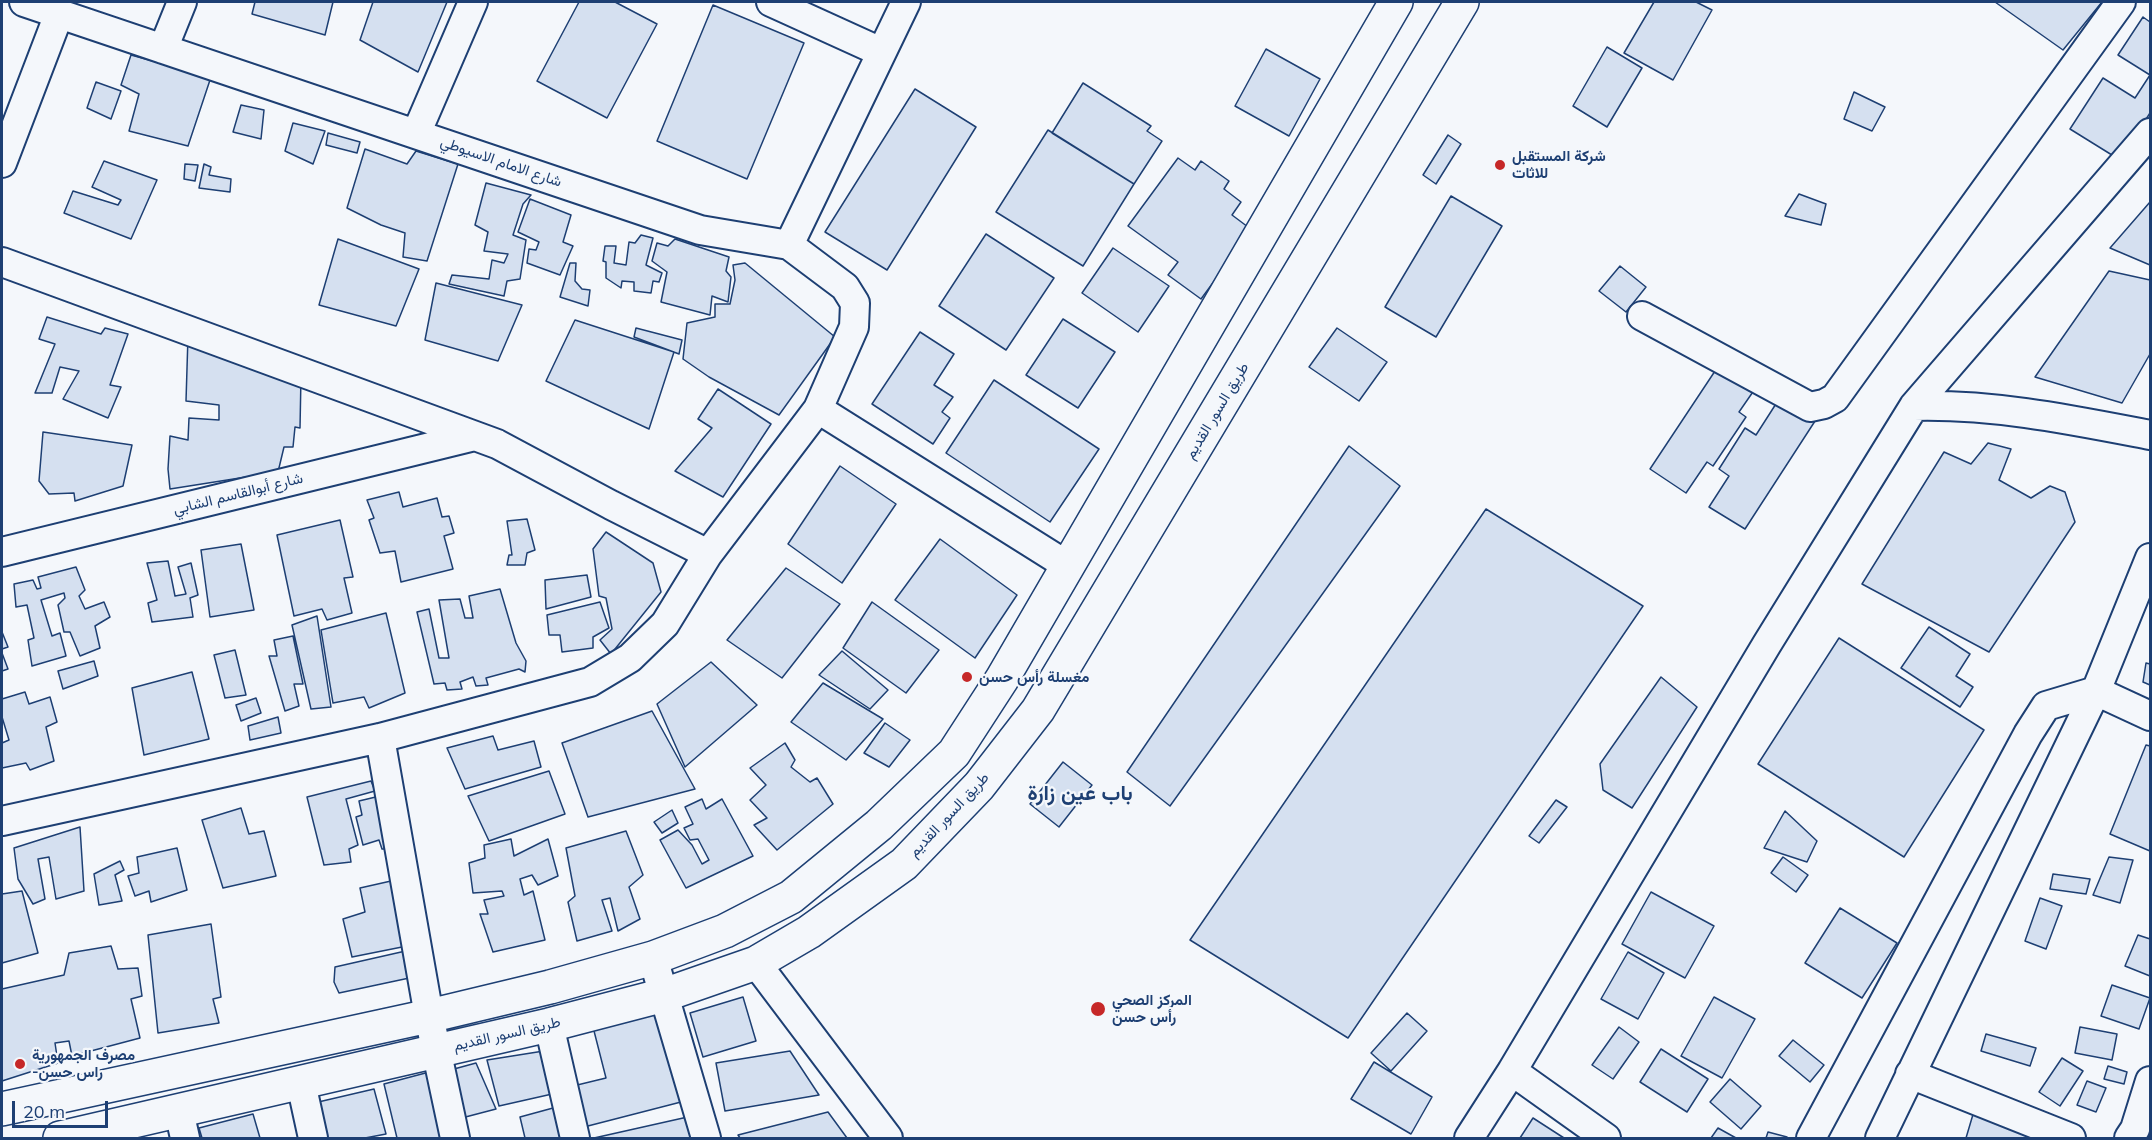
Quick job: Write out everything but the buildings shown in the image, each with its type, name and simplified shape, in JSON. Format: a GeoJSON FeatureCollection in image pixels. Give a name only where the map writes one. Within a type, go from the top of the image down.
{"type":"FeatureCollection","features":[{"type":"Feature","properties":{"kind":"main road"},"geometry":{"type":"LineString","coordinates":[[2,1109],[429,1016],[550,987],[653,958],[725,931],[791,897],[879,825],[954,753],[1002,679],[1396,2]]}},
{"type":"Feature","properties":{"kind":"main road","name":"طريق السور القديم"},"geometry":{"type":"LineString","coordinates":[[60,1138],[182,1125],[301,1083],[549,1025],[664,995],[756,963],[809,932],[904,864],[979,786],[1038,710],[1462,2]]}},
{"type":"Feature","properties":{"kind":"main road"},"geometry":{"type":"LineString","coordinates":[[791,897],[809,932]]}},
{"type":"Feature","properties":{"kind":"street","name":"شارع الامام الاسيوطي"},"geometry":{"type":"LineString","coordinates":[[2,821],[380,738],[590,682],[630,658],[665,624],[708,554],[818,409],[854,327],[855,303],[844,287],[789,245],[700,230],[24,2]]}},
{"type":"Feature","properties":{"kind":"street"},"geometry":{"type":"LineString","coordinates":[[163,50],[182,2]]}},
{"type":"Feature","properties":{"kind":"street"},"geometry":{"type":"LineString","coordinates":[[416,134],[473,2]]}},
{"type":"Feature","properties":{"kind":"street"},"geometry":{"type":"LineString","coordinates":[[771,2],[881,52]]}},
{"type":"Feature","properties":{"kind":"street"},"geometry":{"type":"LineString","coordinates":[[789,245],[906,2]]}},
{"type":"Feature","properties":{"kind":"street"},"geometry":{"type":"LineString","coordinates":[[1642,316],[1810,407],[1824,404],[1835,398],[2121,2]]}},
{"type":"Feature","properties":{"kind":"street"},"geometry":{"type":"LineString","coordinates":[[2,163],[59,14]]}},
{"type":"Feature","properties":{"kind":"street"},"geometry":{"type":"LineString","coordinates":[[1469,1138],[1512,1071],[1767,644],[1914,406],[2151,133]]}},
{"type":"Feature","properties":{"kind":"street"},"geometry":{"type":"LineString","coordinates":[[2,262],[497,444],[708,554]]}},
{"type":"Feature","properties":{"kind":"street"},"geometry":{"type":"LineString","coordinates":[[1914,406],[1955,405],[1994,408],[2151,435]]}},
{"type":"Feature","properties":{"kind":"street"},"geometry":{"type":"LineString","coordinates":[[818,409],[1068,566]]}},
{"type":"Feature","properties":{"kind":"street","name":"شارع أبوالقاسم الشابي"},"geometry":{"type":"LineString","coordinates":[[2,552],[475,436]]}},
{"type":"Feature","properties":{"kind":"street"},"geometry":{"type":"LineString","coordinates":[[1880,1138],[2096,691],[2151,558]]}},
{"type":"Feature","properties":{"kind":"street"},"geometry":{"type":"LineString","coordinates":[[1811,1138],[2028,735],[2046,706],[2096,691],[2151,716]]}},
{"type":"Feature","properties":{"kind":"street"},"geometry":{"type":"LineString","coordinates":[[380,738],[429,1016],[455,1138]]}},
{"type":"Feature","properties":{"kind":"street"},"geometry":{"type":"LineString","coordinates":[[653,958],[706,1138]]}},
{"type":"Feature","properties":{"kind":"street"},"geometry":{"type":"LineString","coordinates":[[756,963],[888,1138]]}},
{"type":"Feature","properties":{"kind":"street"},"geometry":{"type":"LineString","coordinates":[[549,1025],[575,1138]]}},
{"type":"Feature","properties":{"kind":"street"},"geometry":{"type":"LineString","coordinates":[[1512,1071],[1606,1138]]}},
{"type":"Feature","properties":{"kind":"street"},"geometry":{"type":"LineString","coordinates":[[1910,1074],[2071,1138]]}},
{"type":"Feature","properties":{"kind":"street"},"geometry":{"type":"LineString","coordinates":[[2129,1138],[2135,1129],[2151,1081]]}},
{"type":"Feature","properties":{"kind":"street"},"geometry":{"type":"LineString","coordinates":[[301,1083],[313,1138]]}},
{"type":"Feature","properties":{"kind":"place","name":"شركة المستقبل للاثات"},"geometry":{"type":"Point","coordinates":[1500,165]}},
{"type":"Feature","properties":{"kind":"place","name":"مغسلة رأس حسن"},"geometry":{"type":"Point","coordinates":[967,677]}},
{"type":"Feature","properties":{"kind":"place","name":"المركز الصحي رأس حسن"},"geometry":{"type":"Point","coordinates":[1098,1009]}},
{"type":"Feature","properties":{"kind":"place","name":"مصرف الجمهورية -راس حسن"},"geometry":{"type":"Point","coordinates":[20,1064]}},
{"type":"Feature","properties":{"kind":"district","name":"باب عين زارة"},"geometry":{"type":"Point","coordinates":[1080,794]}}]}
